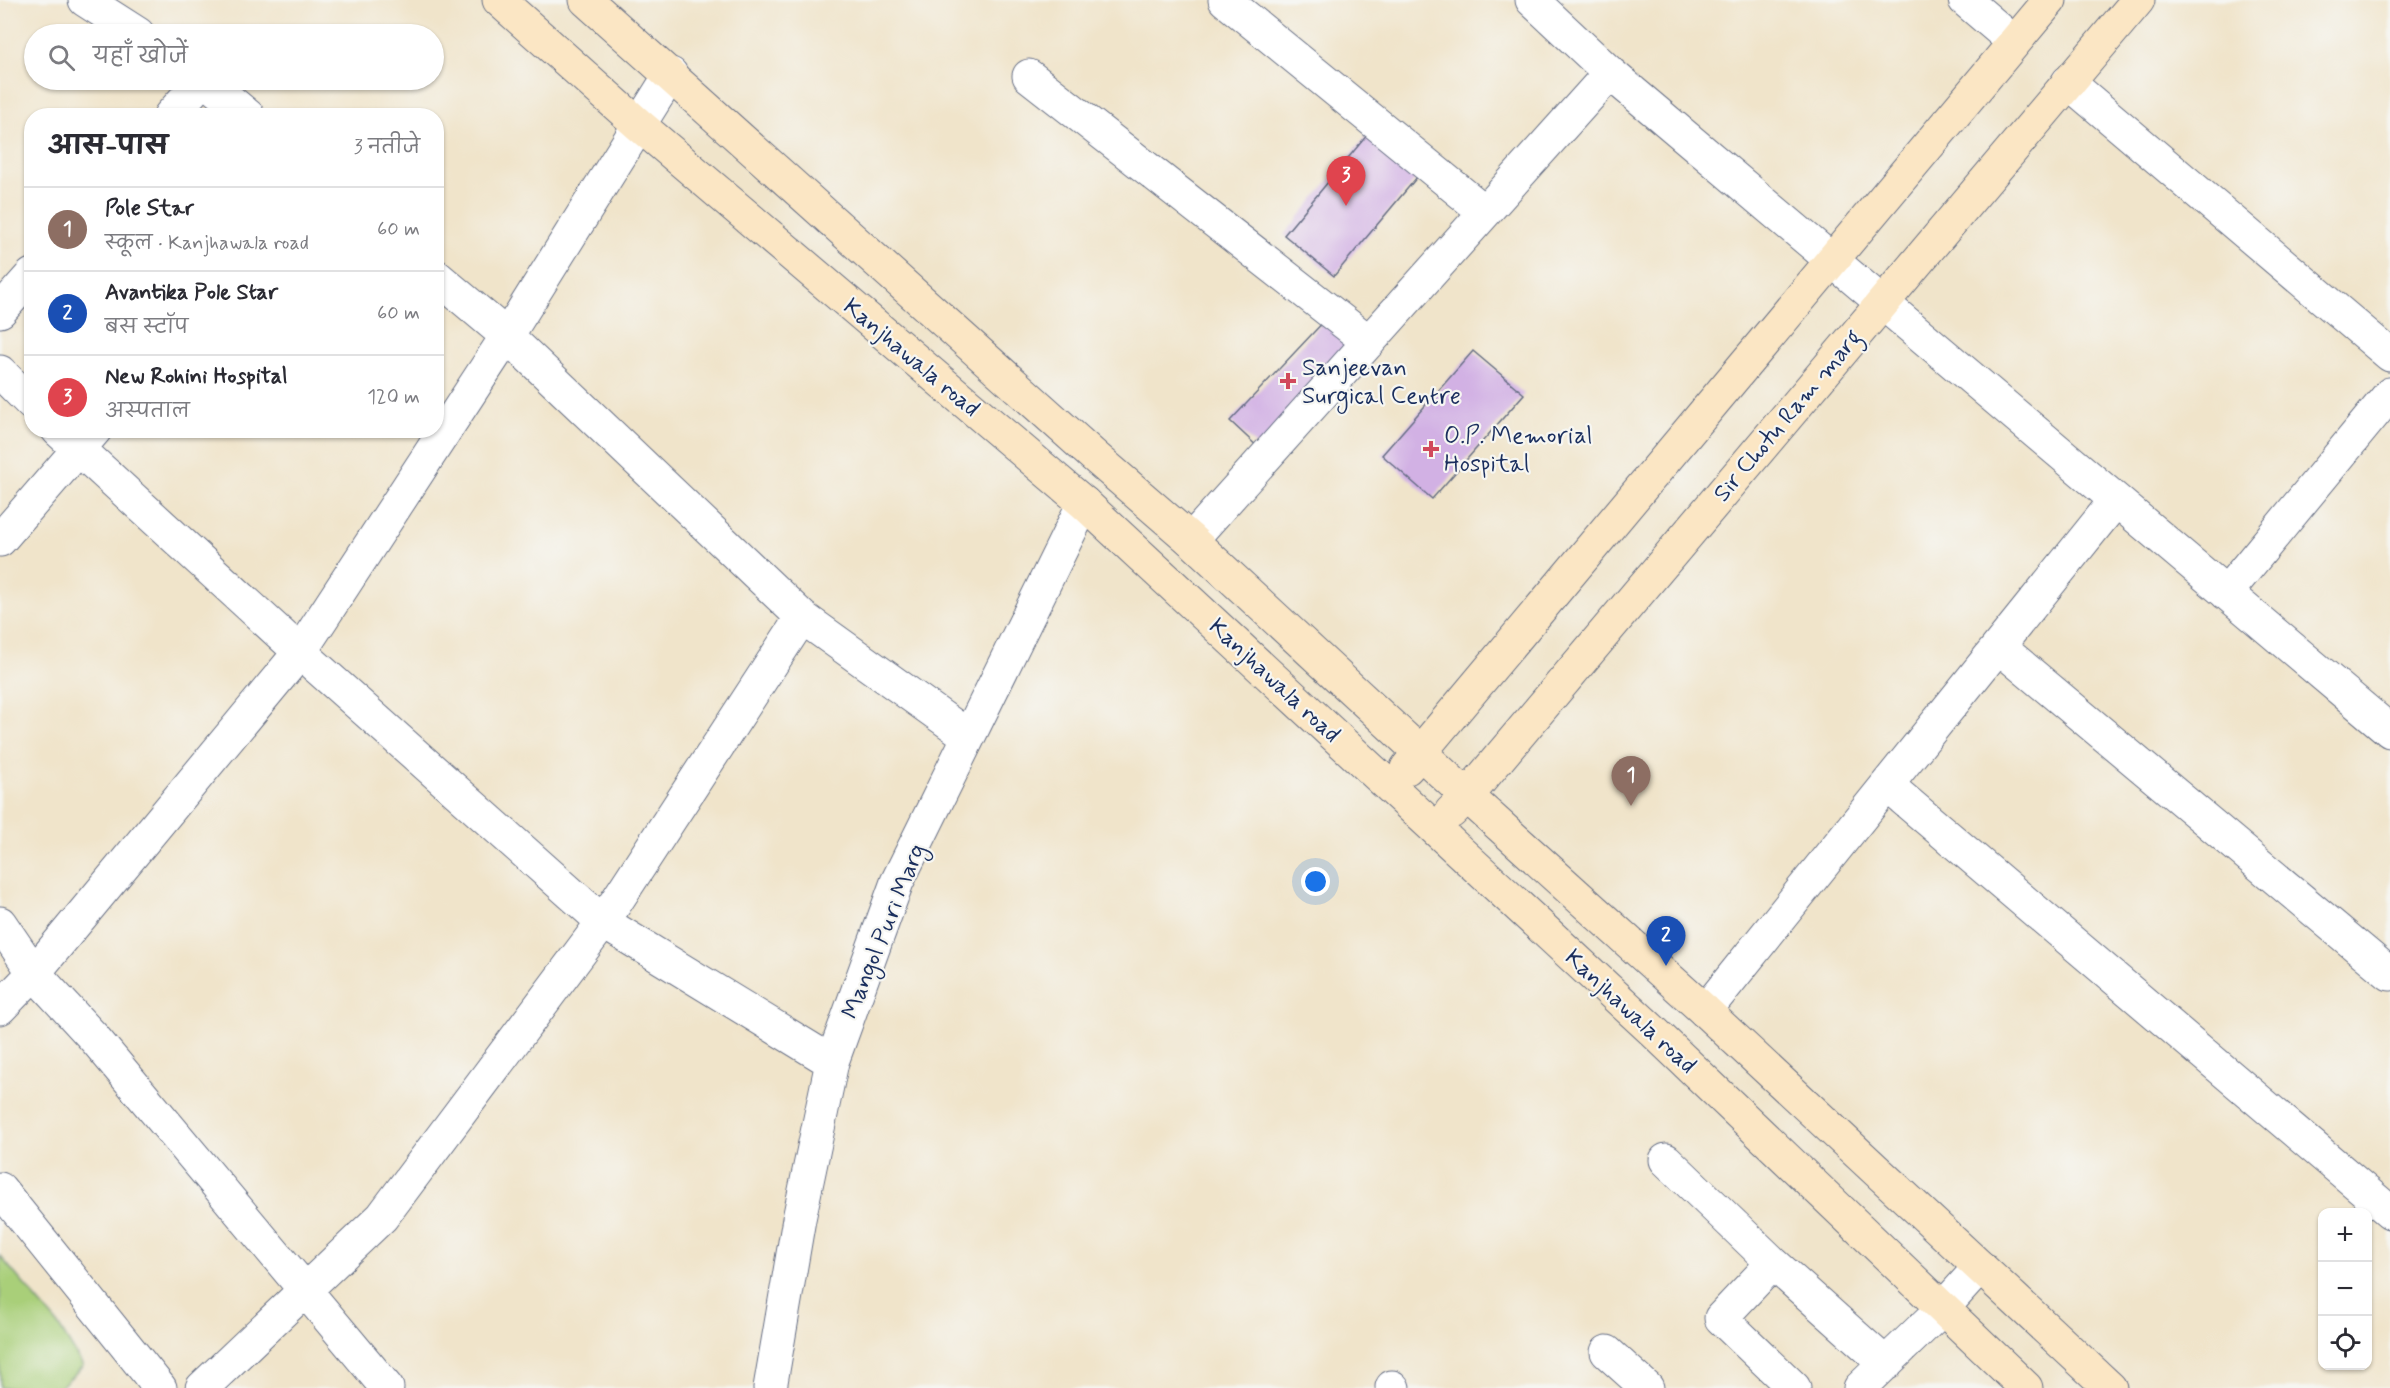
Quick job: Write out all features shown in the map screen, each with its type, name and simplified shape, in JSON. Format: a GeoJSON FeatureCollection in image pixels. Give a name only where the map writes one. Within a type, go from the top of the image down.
{"type":"FeatureCollection","features":[{"type":"Feature","properties":{"kind":"main road","name":"Kanjhawala road"},"geometry":{"type":"LineString","coordinates":[[499,0],[638,124],[1084,503],[1652,1030],[2026,1388]]}},
{"type":"Feature","properties":{"kind":"main road","name":"Kanjhawala road"},"geometry":{"type":"LineString","coordinates":[[586,0],[1094,456],[1191,540],[1467,796],[1706,1011],[2110,1388]]}},
{"type":"Feature","properties":{"kind":"main road"},"geometry":{"type":"LineString","coordinates":[[1389,787],[1422,753],[2050,0]]}},
{"type":"Feature","properties":{"kind":"main road","name":"Sir Chotu Ram marg"},"geometry":{"type":"LineString","coordinates":[[1434,829],[1467,796],[2138,0]]}},
{"type":"Feature","properties":{"kind":"street"},"geometry":{"type":"LineString","coordinates":[[86,0],[123,24]]}},
{"type":"Feature","properties":{"kind":"street"},"geometry":{"type":"LineString","coordinates":[[1226,0],[1485,212]]}},
{"type":"Feature","properties":{"kind":"street"},"geometry":{"type":"LineString","coordinates":[[1532,0],[1610,73],[2390,731]]}},
{"type":"Feature","properties":{"kind":"street"},"geometry":{"type":"LineString","coordinates":[[1965,0],[2014,42]]}},
{"type":"Feature","properties":{"kind":"street"},"geometry":{"type":"LineString","coordinates":[[1191,540],[1610,73]]}},
{"type":"Feature","properties":{"kind":"street"},"geometry":{"type":"LineString","coordinates":[[444,432],[671,74]]}},
{"type":"Feature","properties":{"kind":"street"},"geometry":{"type":"LineString","coordinates":[[1029,76],[1369,342]]}},
{"type":"Feature","properties":{"kind":"street"},"geometry":{"type":"LineString","coordinates":[[2068,82],[2390,355]]}},
{"type":"Feature","properties":{"kind":"street"},"geometry":{"type":"LineString","coordinates":[[177,108],[194,90]]}},
{"type":"Feature","properties":{"kind":"street"},"geometry":{"type":"LineString","coordinates":[[216,90],[238,108]]}},
{"type":"Feature","properties":{"kind":"street"},"geometry":{"type":"LineString","coordinates":[[444,283],[507,336],[802,617],[968,736]]}},
{"type":"Feature","properties":{"kind":"street"},"geometry":{"type":"LineString","coordinates":[[0,311],[24,284]]}},
{"type":"Feature","properties":{"kind":"street"},"geometry":{"type":"LineString","coordinates":[[0,372],[24,396]]}},
{"type":"Feature","properties":{"kind":"street"},"geometry":{"type":"LineString","coordinates":[[2226,593],[2390,394]]}},
{"type":"Feature","properties":{"kind":"street"},"geometry":{"type":"LineString","coordinates":[[0,540],[76,438]]}},
{"type":"Feature","properties":{"kind":"street"},"geometry":{"type":"LineString","coordinates":[[78,438],[300,652],[603,922],[832,1062]]}},
{"type":"Feature","properties":{"kind":"street"},"geometry":{"type":"LineString","coordinates":[[0,1008],[34,973],[300,652],[440,438]]}},
{"type":"Feature","properties":{"kind":"street"},"geometry":{"type":"LineString","coordinates":[[1706,1011],[2116,500]]}},
{"type":"Feature","properties":{"kind":"street","name":"Mangol Puri Marg"},"geometry":{"type":"LineString","coordinates":[[770,1388],[799,1220],[832,1062],[897,882],[1084,503]]}},
{"type":"Feature","properties":{"kind":"street"},"geometry":{"type":"LineString","coordinates":[[202,1388],[382,1217],[603,922],[802,617]]}},
{"type":"Feature","properties":{"kind":"street"},"geometry":{"type":"LineString","coordinates":[[1999,647],[2390,975]]}},
{"type":"Feature","properties":{"kind":"street"},"geometry":{"type":"LineString","coordinates":[[1887,785],[2390,1212]]}},
{"type":"Feature","properties":{"kind":"street"},"geometry":{"type":"LineString","coordinates":[[0,923],[34,973],[95,1040],[387,1388]]}},
{"type":"Feature","properties":{"kind":"street"},"geometry":{"type":"LineString","coordinates":[[1666,1160],[1773,1263],[1886,1364]]}},
{"type":"Feature","properties":{"kind":"street"},"geometry":{"type":"LineString","coordinates":[[0,1189],[160,1388]]}},
{"type":"Feature","properties":{"kind":"street"},"geometry":{"type":"LineString","coordinates":[[1773,1263],[1720,1318],[1794,1388]]}},
{"type":"Feature","properties":{"kind":"street"},"geometry":{"type":"LineString","coordinates":[[1860,1388],[1942,1309],[1980,1267]]}},
{"type":"Feature","properties":{"kind":"street"},"geometry":{"type":"LineString","coordinates":[[1608,1352],[1647,1388]]}},
{"type":"Feature","properties":{"kind":"green space"},"geometry":{"type":"Polygon","coordinates":[[[0,1256],[57,1323],[83,1366],[59,1388],[0,1388],[0,1256]]]}},
{"type":"Feature","properties":{"kind":"building"},"geometry":{"type":"Polygon","coordinates":[[[1368,134],[1418,176],[1334,276],[1284,235],[1368,134]]]}},
{"type":"Feature","properties":{"kind":"building"},"geometry":{"type":"Polygon","coordinates":[[[1329,316],[1359,345],[1261,450],[1230,421],[1329,316]]]}},
{"type":"Feature","properties":{"kind":"building"},"geometry":{"type":"Polygon","coordinates":[[[1473,351],[1524,394],[1432,499],[1382,455],[1473,351]]]}},
{"type":"Feature","properties":{"kind":"place","name":"New Rohini Hospital"},"geometry":{"type":"Point","coordinates":[1346,206]}},
{"type":"Feature","properties":{"kind":"place","name":"Sanjeevan Surgical Centre"},"geometry":{"type":"Point","coordinates":[1288,381]}},
{"type":"Feature","properties":{"kind":"place","name":"O.P. Memorial Hospital"},"geometry":{"type":"Point","coordinates":[1431,449]}},
{"type":"Feature","properties":{"kind":"place","name":"Pole Star"},"geometry":{"type":"Point","coordinates":[1631,806]}},
{"type":"Feature","properties":{"kind":"place","name":"Avantika Pole Star"},"geometry":{"type":"Point","coordinates":[1666,966]}}]}
